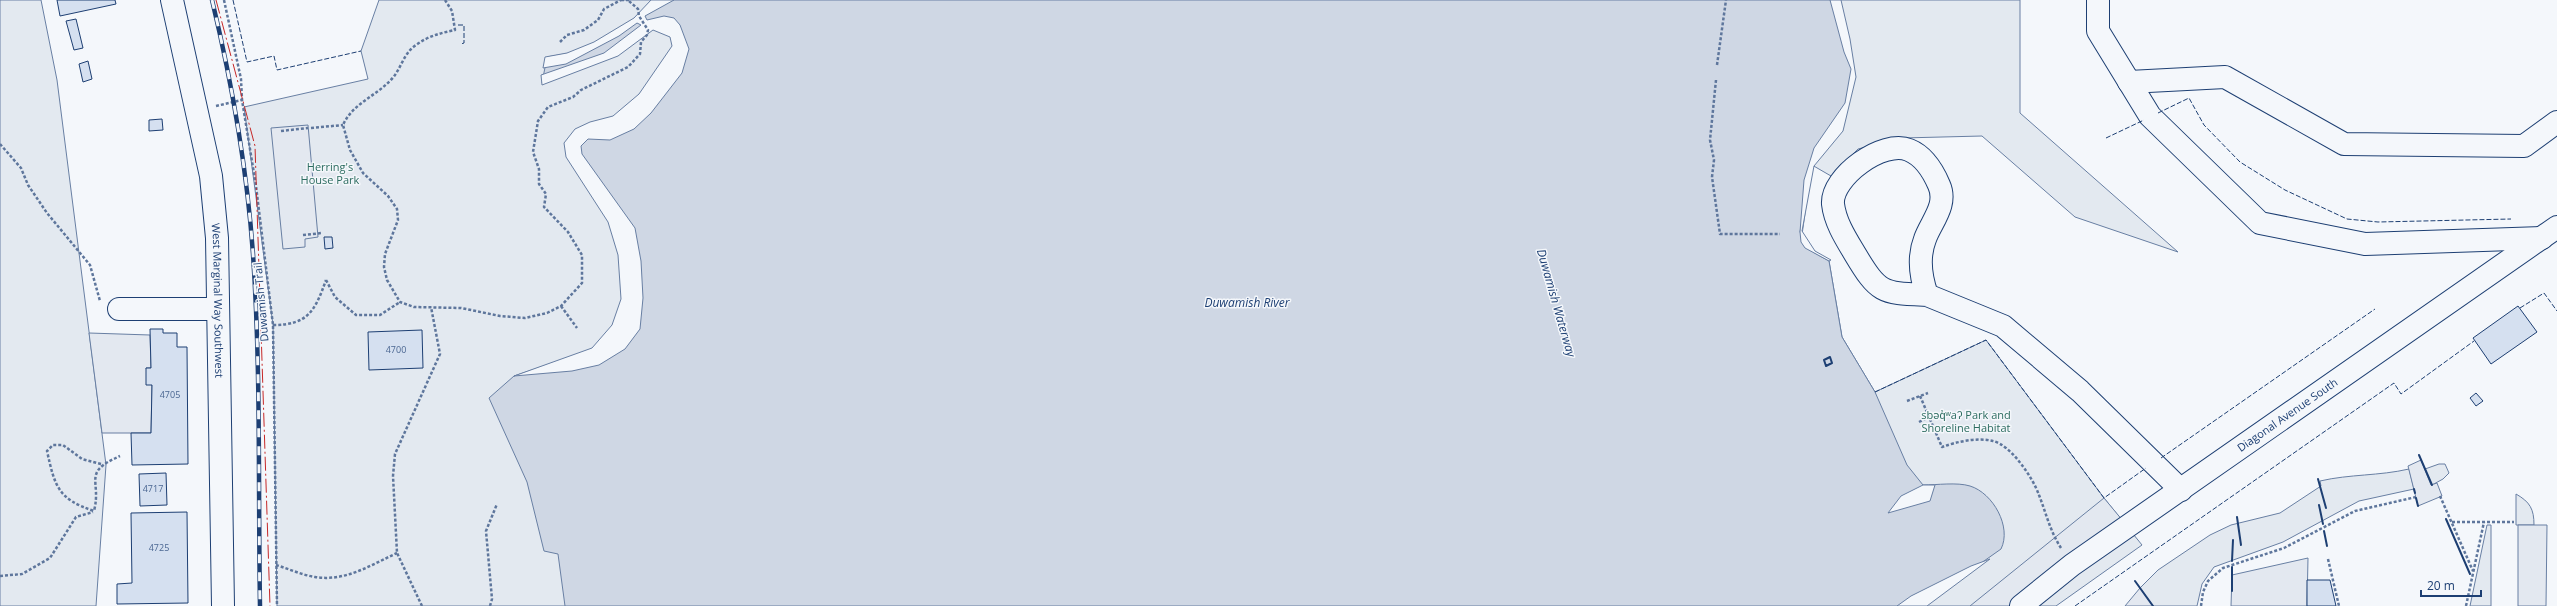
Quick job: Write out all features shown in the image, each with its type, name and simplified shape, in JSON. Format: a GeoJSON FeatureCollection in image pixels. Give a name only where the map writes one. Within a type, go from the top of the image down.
{"type":"FeatureCollection","features":[{"type":"Feature","properties":{"kind":"street","name":"West Marginal Way Southwest"},"geometry":{"type":"LineString","coordinates":[[172,0],[210,176],[217,238],[223,606]]}},
{"type":"Feature","properties":{"kind":"street"},"geometry":{"type":"LineString","coordinates":[[2098,0],[2098,31],[2150,116],[2260,223],[2365,244],[2550,233]]}},
{"type":"Feature","properties":{"kind":"street"},"geometry":{"type":"LineString","coordinates":[[2129,82],[2225,77],[2344,144],[2524,146],[2557,122]]}},
{"type":"Feature","properties":{"kind":"street"},"geometry":{"type":"LineString","coordinates":[[1927,295],[1920,277],[1924,240],[1940,209],[1940,187],[1926,162],[1908,149],[1884,151],[1860,162],[1841,180],[1833,203],[1839,225],[1870,278],[1889,293],[1927,295],[2003,326],[2080,391],[2181,490]]}},
{"type":"Feature","properties":{"kind":"street","name":"Diagonal Avenue South"},"geometry":{"type":"LineString","coordinates":[[2021,606],[2072,565],[2550,233]]}},
{"type":"Feature","properties":{"kind":"street"},"geometry":{"type":"LineString","coordinates":[[119,309],[218,309]]}},
{"type":"Feature","properties":{"kind":"path","name":"Duwamish Trail"},"geometry":{"type":"LineString","coordinates":[[224,0],[241,79],[242,100],[256,186],[272,325],[277,606]]}},
{"type":"Feature","properties":{"kind":"path"},"geometry":{"type":"LineString","coordinates":[[445,0],[452,11],[455,30],[434,34],[414,45],[403,59],[395,75],[378,91],[352,110],[343,125],[350,150],[363,173],[388,196],[397,209],[398,220],[385,254],[384,267],[387,280],[400,302],[414,307],[461,308],[500,316],[525,318],[547,313],[561,306],[582,283],[582,255],[568,232],[544,207],[546,194],[539,184],[539,169],[533,152],[538,121],[548,107],[573,97],[581,90],[628,67],[640,54],[641,42],[648,35],[648,30],[639,16],[638,9],[629,0],[621,0],[604,9],[598,20],[584,30],[567,35],[560,42]]}},
{"type":"Feature","properties":{"kind":"path"},"geometry":{"type":"LineString","coordinates":[[1717,65],[1726,0]]}},
{"type":"Feature","properties":{"kind":"path"},"geometry":{"type":"LineString","coordinates":[[1716,80],[1710,140],[1714,160],[1712,177],[1720,234],[1780,234]]}},
{"type":"Feature","properties":{"kind":"path"},"geometry":{"type":"LineString","coordinates":[[281,131],[343,125]]}},
{"type":"Feature","properties":{"kind":"path"},"geometry":{"type":"LineString","coordinates":[[0,144],[21,168],[28,185],[47,213],[90,265],[100,304],[110,308],[119,309]]}},
{"type":"Feature","properties":{"kind":"path"},"geometry":{"type":"LineString","coordinates":[[303,235],[322,233]]}},
{"type":"Feature","properties":{"kind":"path"},"geometry":{"type":"LineString","coordinates":[[272,325],[295,323],[306,318],[316,305],[326,280],[335,297],[356,315],[380,315],[400,302]]}},
{"type":"Feature","properties":{"kind":"path"},"geometry":{"type":"LineString","coordinates":[[561,306],[577,328]]}},
{"type":"Feature","properties":{"kind":"path"},"geometry":{"type":"LineString","coordinates":[[422,606],[397,553],[393,476],[395,454],[440,354],[432,307]]}},
{"type":"Feature","properties":{"kind":"path"},"geometry":{"type":"LineString","coordinates":[[1907,401],[1928,393]]}},
{"type":"Feature","properties":{"kind":"path"},"geometry":{"type":"LineString","coordinates":[[1920,396],[1942,447],[1956,442],[1993,440],[2020,460],[2039,493],[2052,535],[2072,565]]}},
{"type":"Feature","properties":{"kind":"path"},"geometry":{"type":"LineString","coordinates":[[1919,422],[1929,417]]}},
{"type":"Feature","properties":{"kind":"path"},"geometry":{"type":"LineString","coordinates":[[94,512],[73,504],[62,495],[52,474],[47,451],[53,446],[63,446],[82,459],[101,464],[120,456]]}},
{"type":"Feature","properties":{"kind":"path"},"geometry":{"type":"LineString","coordinates":[[94,512],[96,501],[94,477],[101,464]]}},
{"type":"Feature","properties":{"kind":"path"},"geometry":{"type":"LineString","coordinates":[[2440,496],[2474,572]]}},
{"type":"Feature","properties":{"kind":"path"},"geometry":{"type":"LineString","coordinates":[[2201,606],[2202,592],[2208,581],[2223,568],[2284,548],[2354,511],[2416,497]]}},
{"type":"Feature","properties":{"kind":"path"},"geometry":{"type":"LineString","coordinates":[[490,606],[492,599],[486,531],[497,504]]}},
{"type":"Feature","properties":{"kind":"path"},"geometry":{"type":"LineString","coordinates":[[0,576],[22,574],[50,558],[76,518],[94,512]]}},
{"type":"Feature","properties":{"kind":"path"},"geometry":{"type":"LineString","coordinates":[[2452,522],[2514,522]]}},
{"type":"Feature","properties":{"kind":"path"},"geometry":{"type":"LineString","coordinates":[[2466,606],[2484,522]]}},
{"type":"Feature","properties":{"kind":"path"},"geometry":{"type":"LineString","coordinates":[[276,565],[315,577],[336,577],[354,574],[397,553]]}},
{"type":"Feature","properties":{"kind":"path"},"geometry":{"type":"LineString","coordinates":[[2328,559],[2339,606]]}},
{"type":"Feature","properties":{"kind":"green space"},"geometry":{"type":"Polygon","coordinates":[[[0,0],[41,0],[57,80],[106,465],[96,606],[0,606],[0,0]]]}},
{"type":"Feature","properties":{"kind":"green space","name":"Herring's House Park"},"geometry":{"type":"Polygon","coordinates":[[[379,0],[654,0],[639,16],[545,81],[653,28],[671,35],[674,46],[610,221],[620,254],[675,606],[277,606],[273,325],[244,107],[368,79],[361,51],[379,0]]]}},
{"type":"Feature","properties":{"kind":"green space"},"geometry":{"type":"Polygon","coordinates":[[[1839,0],[2020,0],[2020,113],[2178,252],[2075,217],[1982,136],[1902,138],[1858,149],[1831,176],[1812,165],[1839,0]]]}},
{"type":"Feature","properties":{"kind":"green space","name":"sbəq̓ʷaʔ Park and Shoreline Habitat"},"geometry":{"type":"Polygon","coordinates":[[[1814,148],[1801,242],[1829,261],[1842,337],[1875,392],[1986,340],[2104,498],[2142,545],[2056,606],[1831,606],[1745,199],[1814,148]]]}},
{"type":"Feature","properties":{"kind":"green space"},"geometry":{"type":"Polygon","coordinates":[[[2439,464],[2445,464],[2449,473],[2443,479],[2432,485],[2425,469],[2439,464]]]}},
{"type":"Feature","properties":{"kind":"green space"},"geometry":{"type":"Polygon","coordinates":[[[2409,469],[2414,489],[2359,501],[2283,542],[2214,567],[2202,584],[2197,606],[2153,606],[2140,588],[2158,570],[2210,535],[2231,525],[2280,513],[2321,486],[2320,481],[2409,469]]]}},
{"type":"Feature","properties":{"kind":"green space"},"geometry":{"type":"Polygon","coordinates":[[[2516,494],[2525,500],[2530,506],[2534,525],[2516,525],[2516,494]]]}},
{"type":"Feature","properties":{"kind":"green space"},"geometry":{"type":"Polygon","coordinates":[[[2487,525],[2491,525],[2491,606],[2470,606],[2487,525]]]}},
{"type":"Feature","properties":{"kind":"shaded area"},"geometry":{"type":"Polygon","coordinates":[[[308,125],[318,237],[305,239],[305,247],[283,249],[271,128],[308,125]]]}},
{"type":"Feature","properties":{"kind":"shaded area"},"geometry":{"type":"Polygon","coordinates":[[[89,333],[150,335],[151,368],[146,368],[152,385],[151,433],[102,433],[89,333]]]}},
{"type":"Feature","properties":{"kind":"shaded area"},"geometry":{"type":"Polygon","coordinates":[[[2421,460],[2431,485],[2437,483],[2442,496],[2418,506],[2408,466],[2421,460]]]}},
{"type":"Feature","properties":{"kind":"shaded area"},"geometry":{"type":"Polygon","coordinates":[[[2104,498],[2128,527],[2021,606],[1970,606],[2104,498]]]}},
{"type":"Feature","properties":{"kind":"shaded area"},"geometry":{"type":"Polygon","coordinates":[[[2518,525],[2547,525],[2546,606],[2518,606],[2518,525]]]}},
{"type":"Feature","properties":{"kind":"shaded area"},"geometry":{"type":"Polygon","coordinates":[[[2308,558],[2307,606],[2231,606],[2232,575],[2308,558]]]}},
{"type":"Feature","properties":{"kind":"shaded area"},"geometry":{"type":"Polygon","coordinates":[[[2140,588],[2153,606],[2125,606],[2140,588]]]}},
{"type":"Feature","properties":{"kind":"water","name":"Duwamish River"},"geometry":{"type":"Polygon","coordinates":[[[654,0],[1839,0],[1854,77],[1842,131],[1812,165],[1800,232],[1813,252],[1829,261],[1842,337],[1875,392],[1907,465],[1923,485],[1965,485],[1978,490],[1986,496],[1993,503],[2002,521],[2004,540],[2001,549],[1943,590],[1925,606],[565,606],[558,554],[544,551],[527,482],[489,398],[514,376],[594,349],[613,326],[623,299],[620,254],[610,221],[566,143],[614,118],[641,96],[674,46],[671,36],[653,28],[617,55],[542,83],[547,57],[581,51],[635,20],[654,0]]]}},
{"type":"Feature","properties":{"kind":"pier"},"geometry":{"type":"Polygon","coordinates":[[[651,0],[674,0],[645,16],[647,20],[664,16],[674,18],[680,25],[689,49],[682,73],[651,113],[634,129],[610,140],[588,139],[581,146],[582,154],[635,228],[641,261],[643,298],[640,329],[625,349],[599,365],[572,371],[514,376],[592,348],[612,325],[621,299],[618,255],[608,222],[566,157],[564,143],[575,129],[590,122],[613,116],[639,94],[672,46],[670,37],[653,30],[618,56],[542,85],[541,75],[604,53],[641,25],[637,23],[619,36],[566,64],[543,68],[545,57],[567,53],[594,42],[634,18],[651,0]]]}},
{"type":"Feature","properties":{"kind":"pier"},"geometry":{"type":"Polygon","coordinates":[[[1830,0],[1841,0],[1850,39],[1856,77],[1843,131],[1814,166],[1802,231],[1815,251],[1831,260],[1829,261],[1805,248],[1801,242],[1800,232],[1804,180],[1814,148],[1845,103],[1851,69],[1844,52],[1830,0]]]}},
{"type":"Feature","properties":{"kind":"pier"},"geometry":{"type":"Polygon","coordinates":[[[1923,485],[1935,485],[1930,501],[1888,513],[1901,496],[1923,485]]]}},
{"type":"Feature","properties":{"kind":"pier"},"geometry":{"type":"Polygon","coordinates":[[[1990,559],[1927,606],[1897,606],[1911,596],[1971,566],[1990,559]]]}},
{"type":"Feature","properties":{"kind":"building"},"geometry":{"type":"Polygon","coordinates":[[[57,0],[115,0],[116,4],[60,16],[57,0]]]}},
{"type":"Feature","properties":{"kind":"building"},"geometry":{"type":"Polygon","coordinates":[[[76,19],[83,48],[74,50],[66,21],[76,19]]]}},
{"type":"Feature","properties":{"kind":"building"},"geometry":{"type":"Polygon","coordinates":[[[88,61],[92,79],[83,82],[79,64],[88,61]]]}},
{"type":"Feature","properties":{"kind":"building"},"geometry":{"type":"Polygon","coordinates":[[[162,119],[163,130],[149,131],[149,120],[162,119]]]}},
{"type":"Feature","properties":{"kind":"building"},"geometry":{"type":"Polygon","coordinates":[[[324,237],[332,237],[333,248],[325,249],[324,237]]]}},
{"type":"Feature","properties":{"kind":"building"},"geometry":{"type":"Polygon","coordinates":[[[2518,306],[2537,332],[2491,364],[2473,338],[2518,306]]]}},
{"type":"Feature","properties":{"kind":"building"},"geometry":{"type":"Polygon","coordinates":[[[150,329],[163,329],[163,333],[177,333],[177,347],[187,347],[188,464],[132,465],[131,433],[151,433],[152,385],[146,385],[146,368],[151,368],[150,329]]]}},
{"type":"Feature","properties":{"kind":"building"},"geometry":{"type":"Polygon","coordinates":[[[422,330],[423,368],[369,370],[368,332],[422,330]]]}},
{"type":"Feature","properties":{"kind":"building"},"geometry":{"type":"Polygon","coordinates":[[[2476,393],[2483,401],[2476,406],[2470,398],[2476,393]]]}},
{"type":"Feature","properties":{"kind":"building"},"geometry":{"type":"Polygon","coordinates":[[[166,473],[167,505],[140,506],[139,474],[166,473]]]}},
{"type":"Feature","properties":{"kind":"building"},"geometry":{"type":"Polygon","coordinates":[[[187,512],[188,603],[117,604],[117,584],[132,583],[131,513],[187,512]]]}},
{"type":"Feature","properties":{"kind":"building"},"geometry":{"type":"Polygon","coordinates":[[[2307,580],[2330,580],[2336,606],[2307,606],[2307,580]]]}},
{"type":"Feature","properties":{"kind":"railway"},"geometry":{"type":"LineString","coordinates":[[212,0],[238,126],[247,190],[253,254],[256,298],[258,386],[260,606]]}},
{"type":"Feature","properties":{"kind":"fence"},"geometry":{"type":"LineString","coordinates":[[233,0],[247,62],[274,56],[277,70],[361,51]]}},
{"type":"Feature","properties":{"kind":"fence"},"geometry":{"type":"LineString","coordinates":[[458,25],[464,25],[464,43],[461,44]]}},
{"type":"Feature","properties":{"kind":"fence"},"geometry":{"type":"LineString","coordinates":[[2158,113],[2189,98],[2204,125],[2240,162],[2285,190],[2347,219],[2378,222],[2511,219]]}},
{"type":"Feature","properties":{"kind":"fence"},"geometry":{"type":"LineString","coordinates":[[2106,138],[2144,120]]}},
{"type":"Feature","properties":{"kind":"fence"},"geometry":{"type":"LineString","coordinates":[[2520,308],[2544,293],[2557,311]]}},
{"type":"Feature","properties":{"kind":"fence"},"geometry":{"type":"LineString","coordinates":[[2161,458],[2375,309]]}},
{"type":"Feature","properties":{"kind":"fence"},"geometry":{"type":"LineString","coordinates":[[1875,392],[1986,340],[2104,498],[2146,468]]}},
{"type":"Feature","properties":{"kind":"fence"},"geometry":{"type":"LineString","coordinates":[[2075,606],[2394,383],[2401,394],[2474,341]]}},
{"type":"Feature","properties":{"kind":"wall"},"geometry":{"type":"LineString","coordinates":[[1830,357],[1832,363],[1826,366],[1824,360],[1830,357]]}},
{"type":"Feature","properties":{"kind":"wall"},"geometry":{"type":"LineString","coordinates":[[2419,455],[2432,485]]}},
{"type":"Feature","properties":{"kind":"wall"},"geometry":{"type":"LineString","coordinates":[[2318,479],[2326,508]]}},
{"type":"Feature","properties":{"kind":"wall"},"geometry":{"type":"LineString","coordinates":[[2414,489],[2415,493]]}},
{"type":"Feature","properties":{"kind":"wall"},"geometry":{"type":"LineString","coordinates":[[2416,498],[2418,506]]}},
{"type":"Feature","properties":{"kind":"wall"},"geometry":{"type":"LineString","coordinates":[[2319,505],[2323,524]]}},
{"type":"Feature","properties":{"kind":"wall"},"geometry":{"type":"LineString","coordinates":[[2237,517],[2241,545]]}},
{"type":"Feature","properties":{"kind":"wall"},"geometry":{"type":"LineString","coordinates":[[2446,519],[2470,574]]}},
{"type":"Feature","properties":{"kind":"wall"},"geometry":{"type":"LineString","coordinates":[[2324,531],[2327,546]]}},
{"type":"Feature","properties":{"kind":"wall"},"geometry":{"type":"LineString","coordinates":[[2232,561],[2233,540]]}},
{"type":"Feature","properties":{"kind":"wall"},"geometry":{"type":"LineString","coordinates":[[2232,567],[2232,591]]}},
{"type":"Feature","properties":{"kind":"wall"},"geometry":{"type":"LineString","coordinates":[[2135,581],[2153,606]]}},
{"type":"Feature","properties":{"kind":"power"},"geometry":{"type":"LineString","coordinates":[[216,0],[255,146],[270,606]]}},
{"type":"Feature","properties":{"kind":"water label","name":"Duwamish Waterway"},"geometry":{"type":"Point","coordinates":[1556,303]}}]}
